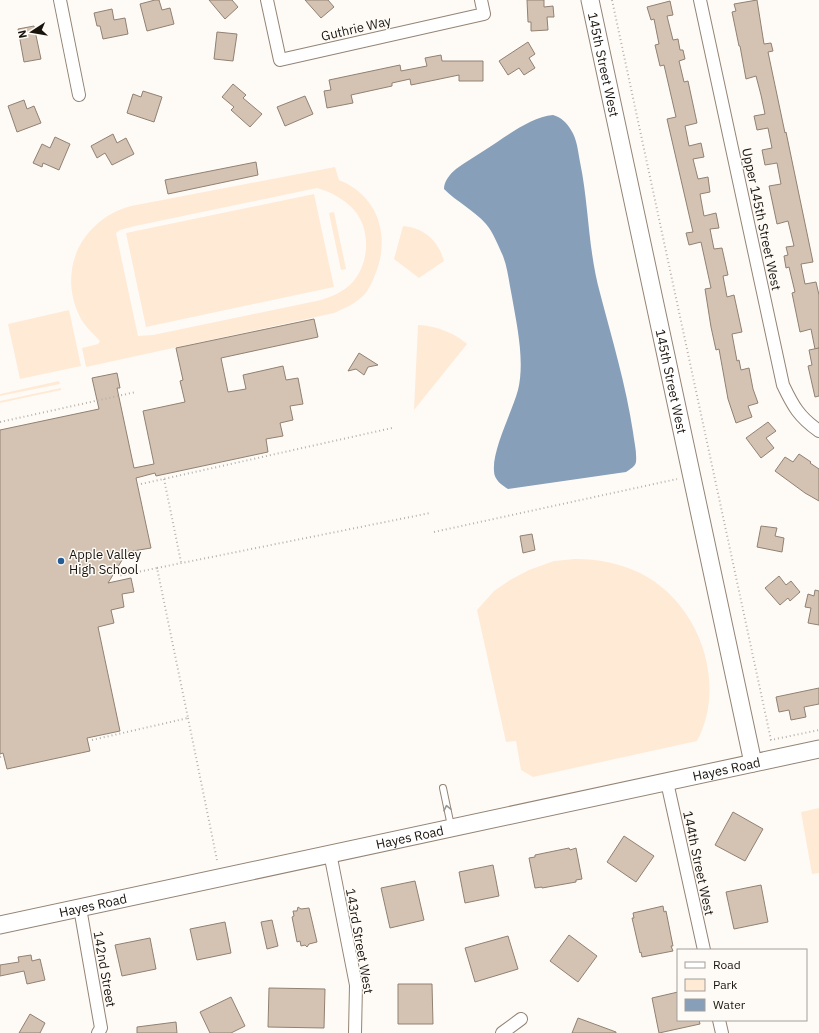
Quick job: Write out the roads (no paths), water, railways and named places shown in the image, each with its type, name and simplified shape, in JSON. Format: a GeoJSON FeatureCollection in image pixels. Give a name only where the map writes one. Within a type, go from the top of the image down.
{"type":"FeatureCollection","features":[{"type":"Feature","properties":{"kind":"street"},"geometry":{"type":"LineString","coordinates":[[60,0],[79,95]]}},
{"type":"Feature","properties":{"kind":"street","name":"Guthrie Way"},"geometry":{"type":"LineString","coordinates":[[267,0],[280,60],[484,14],[481,0]]}},
{"type":"Feature","properties":{"kind":"street","name":"145th Street West"},"geometry":{"type":"LineString","coordinates":[[590,0],[753,763]]}},
{"type":"Feature","properties":{"kind":"street","name":"Upper 145th Street West"},"geometry":{"type":"LineString","coordinates":[[700,0],[783,385],[793,406],[807,423],[819,431]]}},
{"type":"Feature","properties":{"kind":"street","name":"Hayes Road"},"geometry":{"type":"LineString","coordinates":[[0,925],[819,749]]}},
{"type":"Feature","properties":{"kind":"street","name":"144th Street West"},"geometry":{"type":"LineString","coordinates":[[667,782],[704,949]]}},
{"type":"Feature","properties":{"kind":"street","name":"143rd Street West"},"geometry":{"type":"LineString","coordinates":[[330,853],[356,985],[355,1033]]}},
{"type":"Feature","properties":{"kind":"street","name":"142nd Street"},"geometry":{"type":"LineString","coordinates":[[80,908],[101,1028],[98,1033]]}},
{"type":"Feature","properties":{"kind":"street"},"geometry":{"type":"LineString","coordinates":[[502,1033],[521,1019]]}},
{"type":"Feature","properties":{"kind":"street"},"geometry":{"type":"LineString","coordinates":[[719,1021],[722,1033]]}},
{"type":"Feature","properties":{"kind":"lane"},"geometry":{"type":"LineString","coordinates":[[443,788],[451,828]]}},
{"type":"Feature","properties":{"kind":"water"},"geometry":{"type":"Polygon","coordinates":[[[553,115],[568,125],[575,137],[577,145],[583,178],[596,277],[627,397],[636,462],[633,467],[626,472],[508,489],[497,480],[494,474],[496,453],[518,390],[521,367],[520,344],[507,271],[503,256],[489,227],[482,219],[444,189],[444,186],[446,180],[452,173],[467,161],[526,124],[553,115]]]}},
{"type":"Feature","properties":{"kind":"place","name":"Apple Valley High School"},"geometry":{"type":"Point","coordinates":[61,561]}}]}
